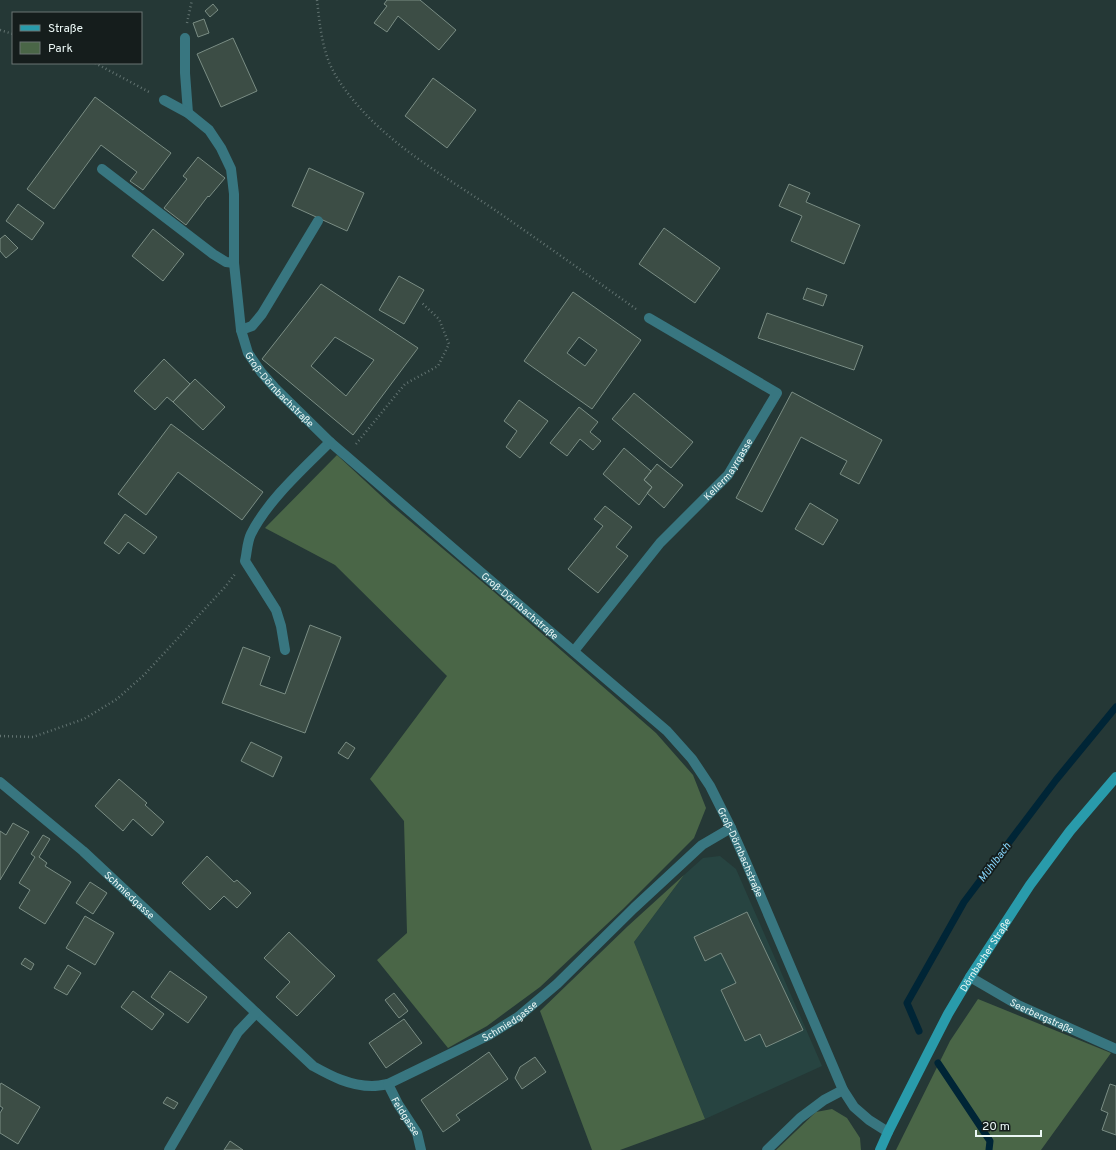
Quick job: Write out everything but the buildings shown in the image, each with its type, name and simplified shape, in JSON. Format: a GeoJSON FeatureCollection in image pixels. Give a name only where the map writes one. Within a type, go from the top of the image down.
{"type":"FeatureCollection","features":[{"type":"Feature","properties":{"kind":"street"},"geometry":{"type":"LineString","coordinates":[[186,38],[188,113]]}},
{"type":"Feature","properties":{"kind":"street","name":"Groß-Dörnbachstraße"},"geometry":{"type":"LineString","coordinates":[[164,100],[188,113],[209,130],[221,148],[231,169],[234,194],[234,263],[241,330],[248,353],[260,372],[274,388],[330,442],[667,731],[692,759],[710,786],[731,828],[843,1090],[854,1107],[868,1120],[888,1132]]}},
{"type":"Feature","properties":{"kind":"street"},"geometry":{"type":"LineString","coordinates":[[102,169],[213,254],[226,262],[234,263]]}},
{"type":"Feature","properties":{"kind":"street"},"geometry":{"type":"LineString","coordinates":[[241,330],[252,326],[262,314],[318,221]]}},
{"type":"Feature","properties":{"kind":"street","name":"Kellermayrgasse"},"geometry":{"type":"LineString","coordinates":[[574,651],[660,543],[728,475],[777,394],[649,318]]}},
{"type":"Feature","properties":{"kind":"street"},"geometry":{"type":"LineString","coordinates":[[285,650],[276,610],[245,561],[250,536],[284,488],[330,442]]}},
{"type":"Feature","properties":{"kind":"street","name":"Dörnbacher Straße"},"geometry":{"type":"LineString","coordinates":[[880,1150],[935,1038],[970,977],[1030,886],[1070,832],[1116,777]]}},
{"type":"Feature","properties":{"kind":"street","name":"Schmiedgasse"},"geometry":{"type":"LineString","coordinates":[[0,782],[83,850],[313,1066],[333,1078],[355,1084],[372,1086],[388,1084],[489,1035],[518,1017],[557,984],[702,844],[731,828]]}},
{"type":"Feature","properties":{"kind":"street","name":"Seerbergstraße"},"geometry":{"type":"LineString","coordinates":[[970,977],[1018,1005],[1116,1049]]}},
{"type":"Feature","properties":{"kind":"street"},"geometry":{"type":"LineString","coordinates":[[169,1150],[238,1032],[256,1012]]}},
{"type":"Feature","properties":{"kind":"street","name":"Feldgasse"},"geometry":{"type":"LineString","coordinates":[[388,1084],[398,1104],[417,1133],[421,1150]]}},
{"type":"Feature","properties":{"kind":"street"},"geometry":{"type":"LineString","coordinates":[[768,1150],[800,1118],[824,1100],[843,1090]]}},
{"type":"Feature","properties":{"kind":"path"},"geometry":{"type":"LineString","coordinates":[[186,38],[192,0]]}},
{"type":"Feature","properties":{"kind":"path"},"geometry":{"type":"LineString","coordinates":[[317,0],[323,47],[335,75],[355,104],[377,126],[406,150],[547,246],[649,318]]}},
{"type":"Feature","properties":{"kind":"path"},"geometry":{"type":"LineString","coordinates":[[0,30],[12,34]]}},
{"type":"Feature","properties":{"kind":"path"},"geometry":{"type":"LineString","coordinates":[[97,64],[164,100]]}},
{"type":"Feature","properties":{"kind":"path"},"geometry":{"type":"LineString","coordinates":[[347,456],[405,384],[438,366],[449,344],[439,319],[421,302]]}},
{"type":"Feature","properties":{"kind":"path"},"geometry":{"type":"LineString","coordinates":[[0,736],[33,738],[84,719],[117,699],[144,675],[225,587],[245,561]]}},
{"type":"Feature","properties":{"kind":"shaded area"},"geometry":{"type":"Polygon","coordinates":[[[720,856],[736,869],[822,1066],[705,1119],[634,942],[684,875],[703,858],[720,856]]]}},
{"type":"Feature","properties":{"kind":"green space"},"geometry":{"type":"Polygon","coordinates":[[[337,455],[391,505],[493,591],[656,733],[693,775],[706,808],[694,838],[623,909],[540,987],[487,1026],[448,1048],[377,960],[407,933],[404,821],[370,779],[447,676],[335,565],[265,528],[337,455]]]}},
{"type":"Feature","properties":{"kind":"green space"},"geometry":{"type":"Polygon","coordinates":[[[684,875],[634,942],[705,1119],[620,1150],[592,1150],[540,1011],[628,926],[684,875]]]}},
{"type":"Feature","properties":{"kind":"green space"},"geometry":{"type":"Polygon","coordinates":[[[978,999],[1111,1053],[1041,1150],[896,1150],[950,1041],[978,999]]]}},
{"type":"Feature","properties":{"kind":"green space"},"geometry":{"type":"Polygon","coordinates":[[[832,1109],[847,1118],[860,1138],[861,1150],[776,1150],[816,1112],[832,1109]]]}},
{"type":"Feature","properties":{"kind":"waterway","name":"Mühlbach"},"geometry":{"type":"LineString","coordinates":[[919,1031],[907,1003],[964,902],[1056,780],[1116,707]]}},
{"type":"Feature","properties":{"kind":"waterway","name":"Mühlbach"},"geometry":{"type":"LineString","coordinates":[[938,1063],[990,1141],[989,1150]]}}]}
